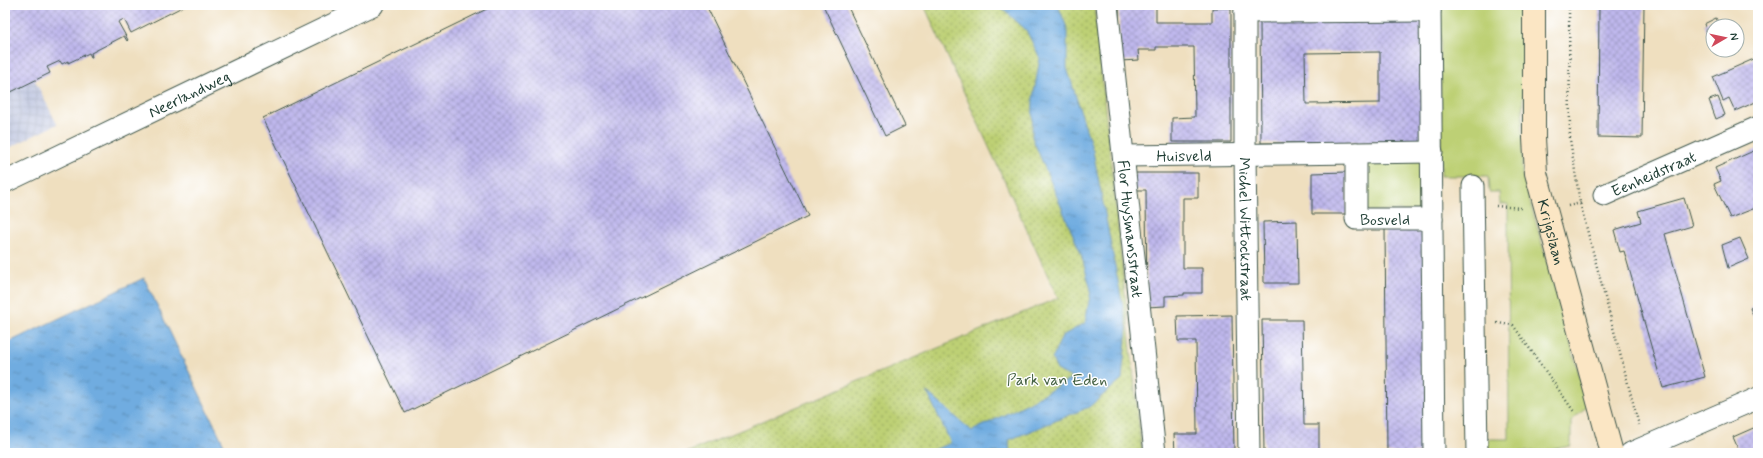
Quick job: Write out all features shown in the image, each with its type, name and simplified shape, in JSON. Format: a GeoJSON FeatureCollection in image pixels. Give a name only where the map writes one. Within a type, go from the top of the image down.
{"type":"FeatureCollection","features":[{"type":"Feature","properties":{"kind":"street","name":"Neerlandweg"},"geometry":{"type":"LineString","coordinates":[[5,182],[373,5]]}},
{"type":"Feature","properties":{"kind":"street","name":"Flor Huysmansstraat"},"geometry":{"type":"LineString","coordinates":[[1107,5],[1155,453]]}},
{"type":"Feature","properties":{"kind":"street","name":"Krijgslaan"},"geometry":{"type":"LineString","coordinates":[[1534,5],[1534,138],[1536,173],[1612,453]]}},
{"type":"Feature","properties":{"kind":"street"},"geometry":{"type":"LineString","coordinates":[[1245,8],[1430,8],[1434,453]]}},
{"type":"Feature","properties":{"kind":"street","name":"Michel Wittockstraat"},"geometry":{"type":"LineString","coordinates":[[1245,8],[1245,154],[1249,453]]}},
{"type":"Feature","properties":{"kind":"street","name":"Eenheidstraat"},"geometry":{"type":"LineString","coordinates":[[1604,195],[1758,127]]}},
{"type":"Feature","properties":{"kind":"street"},"geometry":{"type":"LineString","coordinates":[[1245,154],[1432,152]]}},
{"type":"Feature","properties":{"kind":"street","name":"Bosveld"},"geometry":{"type":"LineString","coordinates":[[1356,153],[1356,219],[1432,219]]}},
{"type":"Feature","properties":{"kind":"street","name":"Huisveld"},"geometry":{"type":"LineString","coordinates":[[1124,156],[1245,154]]}},
{"type":"Feature","properties":{"kind":"street"},"geometry":{"type":"LineString","coordinates":[[1473,186],[1477,453]]}},
{"type":"Feature","properties":{"kind":"street"},"geometry":{"type":"LineString","coordinates":[[1638,450],[1758,398]]}},
{"type":"Feature","properties":{"kind":"path"},"geometry":{"type":"LineString","coordinates":[[1569,5],[1570,139],[1580,203],[1638,450]]}},
{"type":"Feature","properties":{"kind":"path","name":"Eenheidstraat"},"geometry":{"type":"LineString","coordinates":[[1546,212],[1604,195]]}},
{"type":"Feature","properties":{"kind":"path"},"geometry":{"type":"LineString","coordinates":[[1475,320],[1513,325],[1579,419],[1601,413]]}},
{"type":"Feature","properties":{"kind":"shaded area"},"geometry":{"type":"Polygon","coordinates":[[[5,21],[57,124],[5,150],[5,21]]]}},
{"type":"Feature","properties":{"kind":"green space","name":"Park van Eden"},"geometry":{"type":"Polygon","coordinates":[[[924,5],[1094,5],[1142,453],[686,453],[1058,298],[924,5]]]}},
{"type":"Feature","properties":{"kind":"green space"},"geometry":{"type":"Polygon","coordinates":[[[1440,5],[1524,5],[1522,174],[1588,405],[1571,421],[1571,446],[1543,451],[1488,453],[1489,439],[1509,439],[1508,204],[1500,204],[1499,192],[1489,192],[1488,176],[1441,176],[1440,5]]]}},
{"type":"Feature","properties":{"kind":"green space"},"geometry":{"type":"Polygon","coordinates":[[[1425,158],[1425,211],[1364,211],[1364,159],[1425,158]]]}},
{"type":"Feature","properties":{"kind":"water"},"geometry":{"type":"Polygon","coordinates":[[[999,5],[1058,5],[1067,28],[1067,68],[1093,151],[1127,328],[1122,379],[1089,407],[1009,440],[1010,453],[925,453],[951,443],[927,392],[972,431],[1028,403],[1072,378],[1057,370],[1052,359],[1062,336],[1085,323],[1091,290],[1081,254],[1032,137],[1033,98],[1040,58],[1026,30],[999,5]]]}},
{"type":"Feature","properties":{"kind":"water"},"geometry":{"type":"Polygon","coordinates":[[[144,278],[228,453],[5,453],[5,344],[144,278]]]}},
{"type":"Feature","properties":{"kind":"building"},"geometry":{"type":"Polygon","coordinates":[[[5,5],[186,5],[131,33],[124,19],[118,22],[128,40],[127,41],[124,36],[91,53],[92,57],[89,53],[68,63],[68,61],[62,64],[60,61],[47,67],[50,73],[11,92],[9,90],[5,92],[5,5]]]}},
{"type":"Feature","properties":{"kind":"building"},"geometry":{"type":"Polygon","coordinates":[[[495,5],[706,5],[808,216],[405,413],[263,118],[495,5]]]}},
{"type":"Feature","properties":{"kind":"building"},"geometry":{"type":"Polygon","coordinates":[[[823,5],[847,5],[905,126],[885,136],[823,5]]]}},
{"type":"Feature","properties":{"kind":"building"},"geometry":{"type":"Polygon","coordinates":[[[1119,5],[1156,5],[1156,22],[1212,22],[1212,8],[1231,8],[1231,142],[1172,142],[1172,118],[1195,117],[1194,47],[1156,47],[1156,50],[1138,50],[1139,60],[1120,61],[1119,5]]]}},
{"type":"Feature","properties":{"kind":"building"},"geometry":{"type":"Polygon","coordinates":[[[1599,5],[1644,5],[1642,138],[1598,137],[1599,5]]]}},
{"type":"Feature","properties":{"kind":"building"},"geometry":{"type":"Polygon","coordinates":[[[1424,19],[1425,142],[1261,143],[1260,21],[1424,19]],[[1380,52],[1305,53],[1306,104],[1380,103],[1380,52]]]}},
{"type":"Feature","properties":{"kind":"building"},"geometry":{"type":"Polygon","coordinates":[[[1758,51],[1758,101],[1735,111],[1729,98],[1723,101],[1713,77],[1756,58],[1754,53],[1758,51]]]}},
{"type":"Feature","properties":{"kind":"building"},"geometry":{"type":"Polygon","coordinates":[[[1718,97],[1725,115],[1716,119],[1709,100],[1718,97]]]}},
{"type":"Feature","properties":{"kind":"building"},"geometry":{"type":"Polygon","coordinates":[[[1758,149],[1758,193],[1754,195],[1758,207],[1730,218],[1714,184],[1721,181],[1715,168],[1758,149]]]}},
{"type":"Feature","properties":{"kind":"building"},"geometry":{"type":"Polygon","coordinates":[[[1347,172],[1347,214],[1312,214],[1312,173],[1347,172]]]}},
{"type":"Feature","properties":{"kind":"building"},"geometry":{"type":"Polygon","coordinates":[[[1134,173],[1198,173],[1198,198],[1183,198],[1183,268],[1202,268],[1202,293],[1184,293],[1184,295],[1165,296],[1165,306],[1147,307],[1146,190],[1134,190],[1134,173]]]}},
{"type":"Feature","properties":{"kind":"building"},"geometry":{"type":"Polygon","coordinates":[[[1684,198],[1692,226],[1665,234],[1705,377],[1663,388],[1624,251],[1620,252],[1614,230],[1641,222],[1638,211],[1684,198]]]}},
{"type":"Feature","properties":{"kind":"building"},"geometry":{"type":"Polygon","coordinates":[[[1297,221],[1298,283],[1264,283],[1263,222],[1297,221]]]}},
{"type":"Feature","properties":{"kind":"building"},"geometry":{"type":"Polygon","coordinates":[[[1426,227],[1427,453],[1387,453],[1385,228],[1426,227]]]}},
{"type":"Feature","properties":{"kind":"building"},"geometry":{"type":"Polygon","coordinates":[[[1740,238],[1749,259],[1728,268],[1722,245],[1740,238]]]}},
{"type":"Feature","properties":{"kind":"building"},"geometry":{"type":"Polygon","coordinates":[[[1758,305],[1758,326],[1750,308],[1758,305]]]}},
{"type":"Feature","properties":{"kind":"building"},"geometry":{"type":"Polygon","coordinates":[[[1232,315],[1234,453],[1175,453],[1174,434],[1197,434],[1196,341],[1178,341],[1177,316],[1232,315]]]}},
{"type":"Feature","properties":{"kind":"building"},"geometry":{"type":"Polygon","coordinates":[[[1262,320],[1302,320],[1304,425],[1319,425],[1319,453],[1264,453],[1262,320]]]}},
{"type":"Feature","properties":{"kind":"building"},"geometry":{"type":"Polygon","coordinates":[[[1758,426],[1758,453],[1740,453],[1733,437],[1758,426]]]}}]}
